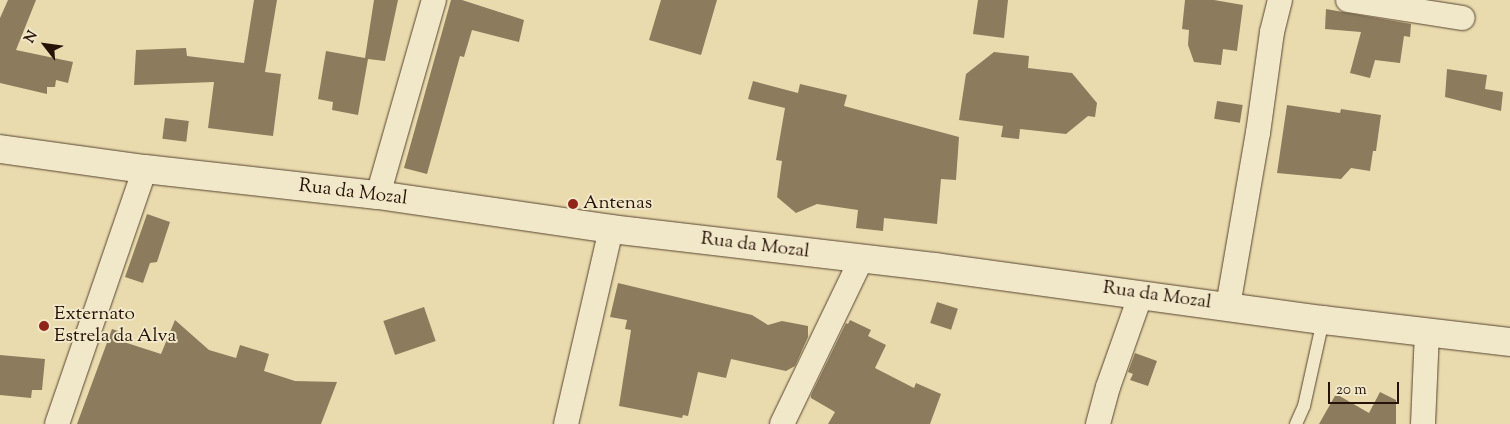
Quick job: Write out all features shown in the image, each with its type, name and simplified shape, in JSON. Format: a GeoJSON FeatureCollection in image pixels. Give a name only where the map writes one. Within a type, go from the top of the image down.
{"type":"FeatureCollection","features":[{"type":"Feature","properties":{"kind":"main road","name":"Rua da Mozal"},"geometry":{"type":"LineString","coordinates":[[0,150],[145,169],[378,195],[611,229],[862,258],[1141,294],[1323,320],[1510,342]]}},
{"type":"Feature","properties":{"kind":"street"},"geometry":{"type":"LineString","coordinates":[[378,195],[434,0]]}},
{"type":"Feature","properties":{"kind":"street"},"geometry":{"type":"LineString","coordinates":[[1228,306],[1258,133],[1272,32],[1279,0]]}},
{"type":"Feature","properties":{"kind":"street"},"geometry":{"type":"LineString","coordinates":[[1348,0],[1463,18]]}},
{"type":"Feature","properties":{"kind":"street"},"geometry":{"type":"LineString","coordinates":[[58,424],[145,169]]}},
{"type":"Feature","properties":{"kind":"street"},"geometry":{"type":"LineString","coordinates":[[566,424],[611,229]]}},
{"type":"Feature","properties":{"kind":"street"},"geometry":{"type":"LineString","coordinates":[[782,424],[862,258]]}},
{"type":"Feature","properties":{"kind":"street"},"geometry":{"type":"LineString","coordinates":[[1098,424],[1141,294]]}},
{"type":"Feature","properties":{"kind":"street"},"geometry":{"type":"LineString","coordinates":[[1423,424],[1427,331]]}},
{"type":"Feature","properties":{"kind":"lane"},"geometry":{"type":"LineString","coordinates":[[1296,424],[1304,406],[1323,320]]}},
{"type":"Feature","properties":{"kind":"building"},"geometry":{"type":"Polygon","coordinates":[[[8,0],[36,0],[16,50],[73,62],[68,83],[56,80],[55,87],[47,87],[47,94],[0,83],[0,18],[8,0]]]}},
{"type":"Feature","properties":{"kind":"building"},"geometry":{"type":"Polygon","coordinates":[[[254,0],[277,0],[265,72],[281,74],[273,136],[208,128],[214,82],[134,85],[136,50],[186,48],[187,56],[244,63],[254,0]]]}},
{"type":"Feature","properties":{"kind":"building"},"geometry":{"type":"Polygon","coordinates":[[[374,0],[398,0],[385,61],[368,59],[358,115],[332,110],[333,102],[318,99],[326,51],[365,58],[374,0]]]}},
{"type":"Feature","properties":{"kind":"building"},"geometry":{"type":"Polygon","coordinates":[[[451,0],[462,0],[524,20],[519,42],[472,30],[464,57],[460,56],[427,174],[404,168],[451,0]]]}},
{"type":"Feature","properties":{"kind":"building"},"geometry":{"type":"Polygon","coordinates":[[[661,0],[717,0],[701,55],[649,40],[661,0]]]}},
{"type":"Feature","properties":{"kind":"building"},"geometry":{"type":"Polygon","coordinates":[[[978,0],[1008,0],[1004,38],[973,34],[978,0]]]}},
{"type":"Feature","properties":{"kind":"building"},"geometry":{"type":"Polygon","coordinates":[[[1185,0],[1214,0],[1243,5],[1237,51],[1223,49],[1221,65],[1194,62],[1188,45],[1189,30],[1182,29],[1185,0]]]}},
{"type":"Feature","properties":{"kind":"building"},"geometry":{"type":"Polygon","coordinates":[[[1326,9],[1411,24],[1410,37],[1404,36],[1400,63],[1375,60],[1370,78],[1350,73],[1361,32],[1325,29],[1326,9]]]}},
{"type":"Feature","properties":{"kind":"building"},"geometry":{"type":"Polygon","coordinates":[[[994,52],[1029,56],[1028,68],[1072,73],[1097,103],[1095,117],[1088,116],[1066,134],[1020,129],[1019,139],[1001,137],[1003,126],[959,120],[966,74],[994,52]]]}},
{"type":"Feature","properties":{"kind":"building"},"geometry":{"type":"Polygon","coordinates":[[[1447,69],[1487,75],[1485,89],[1503,92],[1501,111],[1445,97],[1447,69]]]}},
{"type":"Feature","properties":{"kind":"building"},"geometry":{"type":"Polygon","coordinates":[[[753,81],[798,93],[800,84],[847,95],[844,106],[959,137],[956,180],[941,179],[937,224],[884,218],[883,231],[856,228],[858,210],[817,204],[796,213],[777,197],[782,161],[776,160],[785,108],[748,99],[753,81]]]}},
{"type":"Feature","properties":{"kind":"building"},"geometry":{"type":"Polygon","coordinates":[[[1217,101],[1243,105],[1240,123],[1214,119],[1217,101]]]}},
{"type":"Feature","properties":{"kind":"building"},"geometry":{"type":"Polygon","coordinates":[[[1287,105],[1340,113],[1341,109],[1381,115],[1376,151],[1373,151],[1370,171],[1351,168],[1341,179],[1277,173],[1287,105]]]}},
{"type":"Feature","properties":{"kind":"building"},"geometry":{"type":"Polygon","coordinates":[[[165,118],[189,121],[186,142],[162,139],[165,118]]]}},
{"type":"Feature","properties":{"kind":"building"},"geometry":{"type":"Polygon","coordinates":[[[147,214],[170,222],[157,262],[150,263],[143,283],[125,277],[147,214]]]}},
{"type":"Feature","properties":{"kind":"building"},"geometry":{"type":"Polygon","coordinates":[[[618,283],[752,315],[768,325],[782,321],[808,326],[808,337],[795,366],[786,371],[731,359],[726,378],[698,372],[688,416],[683,415],[682,418],[619,406],[631,330],[625,329],[627,320],[610,317],[618,283]]]}},
{"type":"Feature","properties":{"kind":"building"},"geometry":{"type":"Polygon","coordinates":[[[937,302],[958,309],[951,330],[930,323],[937,302]]]}},
{"type":"Feature","properties":{"kind":"building"},"geometry":{"type":"Polygon","coordinates":[[[424,307],[436,341],[395,355],[383,321],[424,307]]]}},
{"type":"Feature","properties":{"kind":"building"},"geometry":{"type":"Polygon","coordinates":[[[175,320],[209,350],[236,358],[240,345],[269,354],[264,371],[295,381],[337,382],[321,424],[77,424],[112,329],[130,335],[127,343],[161,354],[175,320]]]}},
{"type":"Feature","properties":{"kind":"building"},"geometry":{"type":"Polygon","coordinates":[[[850,320],[871,330],[868,336],[886,345],[875,368],[914,388],[916,383],[941,394],[930,424],[828,424],[835,412],[811,398],[811,395],[846,323],[848,324],[850,320]]]}},
{"type":"Feature","properties":{"kind":"building"},"geometry":{"type":"Polygon","coordinates":[[[1135,353],[1157,361],[1148,386],[1130,380],[1133,374],[1128,372],[1135,353]]]}},
{"type":"Feature","properties":{"kind":"building"},"geometry":{"type":"Polygon","coordinates":[[[0,355],[45,359],[42,390],[32,390],[31,398],[0,395],[0,355]]]}},
{"type":"Feature","properties":{"kind":"building"},"geometry":{"type":"Polygon","coordinates":[[[1380,392],[1396,400],[1396,424],[1319,424],[1336,394],[1369,413],[1380,392]]]}},
{"type":"Feature","properties":{"kind":"place","name":"Antenas"},"geometry":{"type":"Point","coordinates":[573,204]}},
{"type":"Feature","properties":{"kind":"place","name":"Externato Estrela da Alva"},"geometry":{"type":"Point","coordinates":[44,326]}}]}
